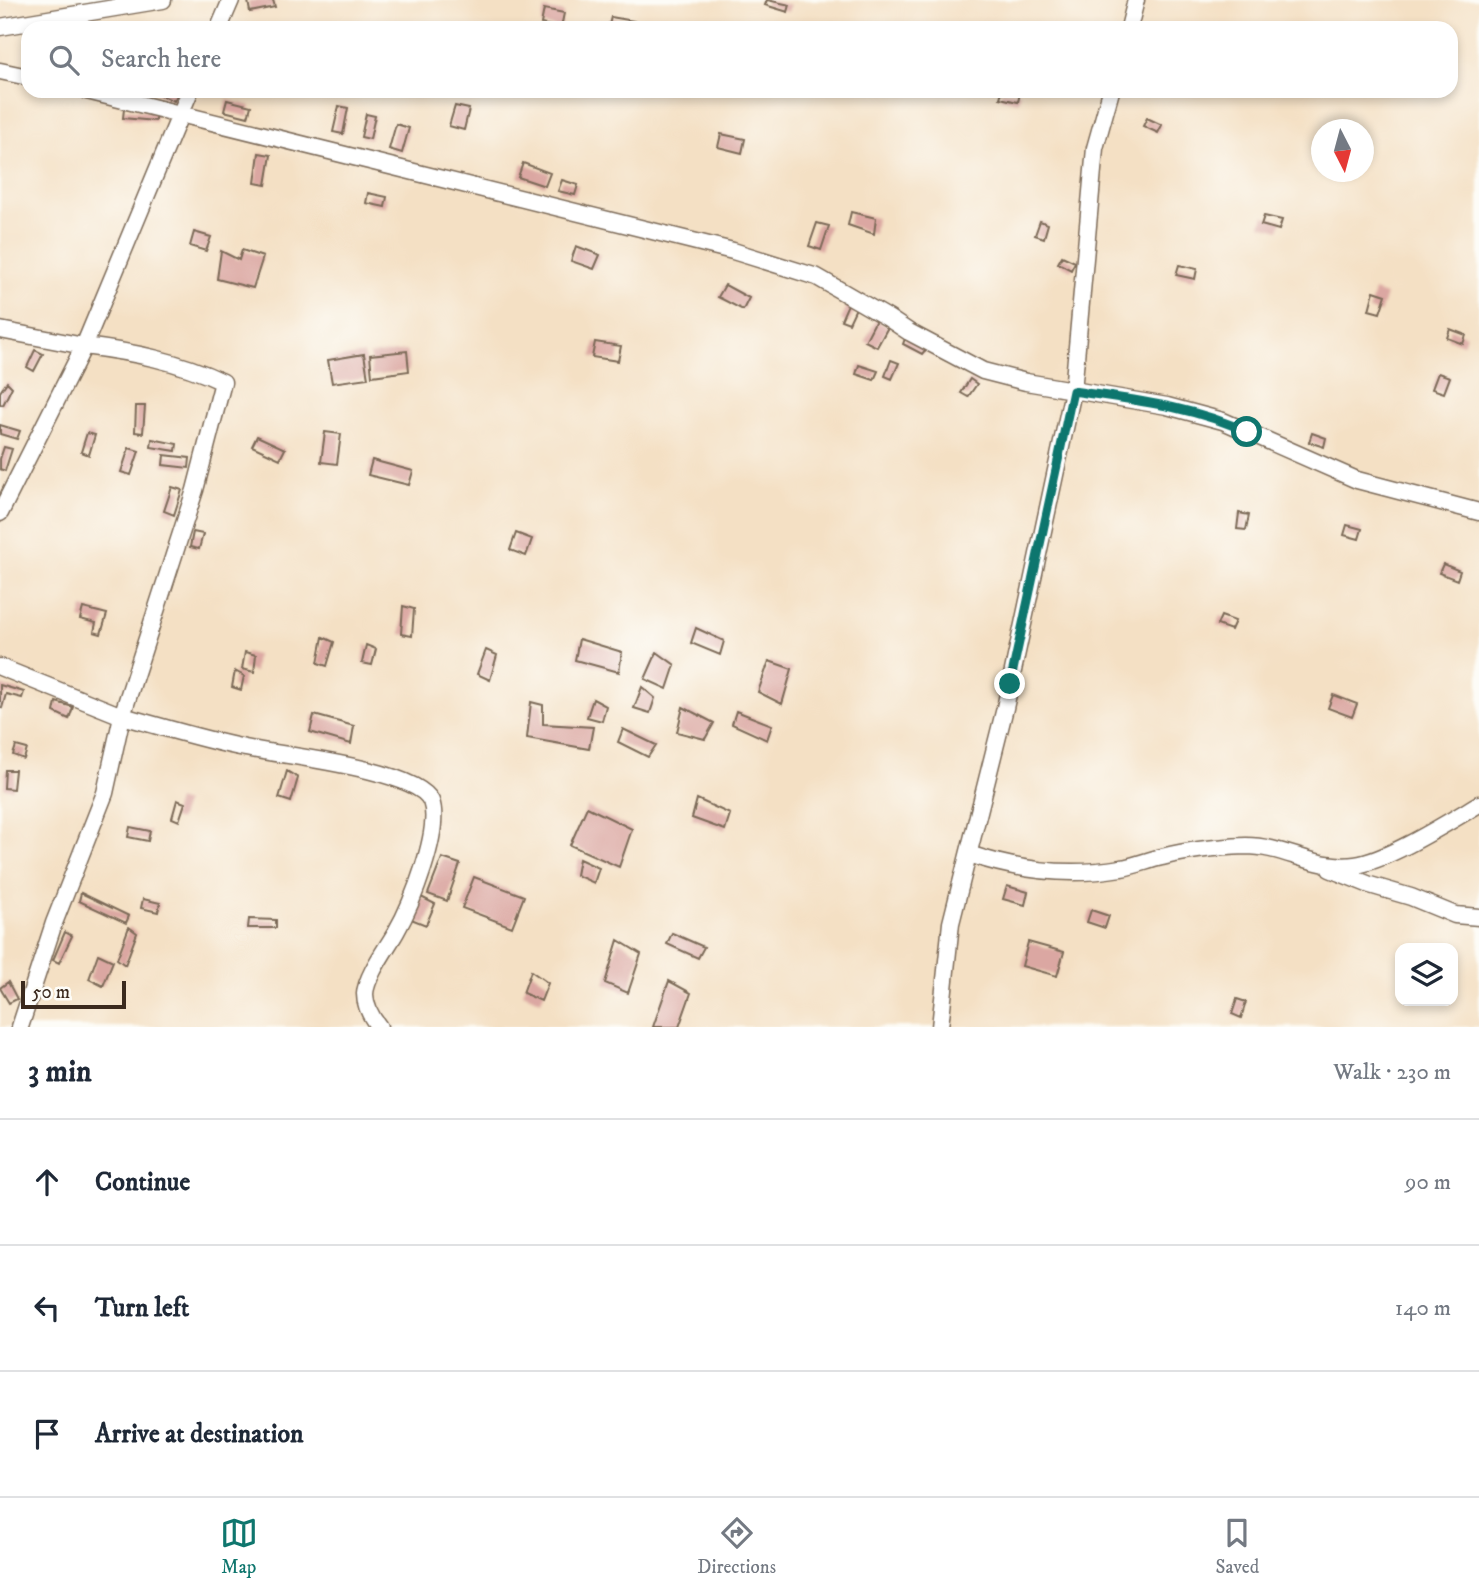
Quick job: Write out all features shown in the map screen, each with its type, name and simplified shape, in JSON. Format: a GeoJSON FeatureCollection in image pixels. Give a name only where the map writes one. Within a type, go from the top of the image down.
{"type":"FeatureCollection","features":[{"type":"Feature","properties":{"kind":"street"},"geometry":{"type":"LineString","coordinates":[[36,21],[163,0]]}},
{"type":"Feature","properties":{"kind":"street"},"geometry":{"type":"LineString","coordinates":[[222,21],[231,0]]}},
{"type":"Feature","properties":{"kind":"street"},"geometry":{"type":"LineString","coordinates":[[1131,21],[1136,0]]}},
{"type":"Feature","properties":{"kind":"street"},"geometry":{"type":"LineString","coordinates":[[0,27],[21,24]]}},
{"type":"Feature","properties":{"kind":"street"},"geometry":{"type":"LineString","coordinates":[[0,71],[21,76]]}},
{"type":"Feature","properties":{"kind":"street"},"geometry":{"type":"LineString","coordinates":[[115,98],[733,251],[817,277],[909,332],[983,371],[1073,391],[1167,406],[1223,421],[1357,480],[1479,512]]}},
{"type":"Feature","properties":{"kind":"street"},"geometry":{"type":"LineString","coordinates":[[0,513],[84,346],[187,98]]}},
{"type":"Feature","properties":{"kind":"street"},"geometry":{"type":"LineString","coordinates":[[940,1027],[951,923],[1005,708],[1073,391],[1095,148],[1109,98]]}},
{"type":"Feature","properties":{"kind":"street"},"geometry":{"type":"LineString","coordinates":[[0,330],[147,356],[196,369],[223,382],[195,490],[122,716],[105,793],[54,923],[20,1027]]}},
{"type":"Feature","properties":{"kind":"street"},"geometry":{"type":"LineString","coordinates":[[0,667],[122,716],[245,748],[330,761],[375,773],[413,784],[430,799],[433,810],[429,856],[399,928],[365,991],[366,1008],[379,1027]]}},
{"type":"Feature","properties":{"kind":"street"},"geometry":{"type":"LineString","coordinates":[[1322,865],[1357,865],[1395,850],[1479,804]]}},
{"type":"Feature","properties":{"kind":"street"},"geometry":{"type":"LineString","coordinates":[[969,854],[1052,873],[1086,873],[1124,868],[1165,856],[1248,846],[1272,849],[1322,865],[1455,915],[1479,917]]}},
{"type":"Feature","properties":{"kind":"building"},"geometry":{"type":"Polygon","coordinates":[[[273,0],[275,7],[250,12],[248,1],[273,0]]]}},
{"type":"Feature","properties":{"kind":"building"},"geometry":{"type":"Polygon","coordinates":[[[767,0],[790,5],[788,12],[765,5],[767,0]]]}},
{"type":"Feature","properties":{"kind":"building"},"geometry":{"type":"Polygon","coordinates":[[[544,9],[564,13],[562,21],[542,21],[544,9]]]}},
{"type":"Feature","properties":{"kind":"building"},"geometry":{"type":"Polygon","coordinates":[[[611,17],[634,21],[610,21],[611,17]]]}},
{"type":"Feature","properties":{"kind":"building"},"geometry":{"type":"Polygon","coordinates":[[[1000,98],[1019,98],[1018,102],[1000,98]]]}},
{"type":"Feature","properties":{"kind":"building"},"geometry":{"type":"Polygon","coordinates":[[[227,100],[251,106],[248,117],[224,111],[227,100]]]}},
{"type":"Feature","properties":{"kind":"building"},"geometry":{"type":"Polygon","coordinates":[[[339,106],[348,108],[343,134],[333,132],[339,106]]]}},
{"type":"Feature","properties":{"kind":"building"},"geometry":{"type":"Polygon","coordinates":[[[455,106],[469,109],[464,130],[449,126],[455,106]]]}},
{"type":"Feature","properties":{"kind":"building"},"geometry":{"type":"Polygon","coordinates":[[[124,109],[156,112],[155,121],[123,118],[124,109]]]}},
{"type":"Feature","properties":{"kind":"building"},"geometry":{"type":"Polygon","coordinates":[[[366,114],[375,116],[370,139],[361,137],[366,114]]]}},
{"type":"Feature","properties":{"kind":"building"},"geometry":{"type":"Polygon","coordinates":[[[1147,118],[1162,125],[1158,133],[1143,126],[1147,118]]]}},
{"type":"Feature","properties":{"kind":"building"},"geometry":{"type":"Polygon","coordinates":[[[396,124],[409,128],[402,153],[389,149],[396,124]]]}},
{"type":"Feature","properties":{"kind":"building"},"geometry":{"type":"Polygon","coordinates":[[[721,134],[745,139],[742,153],[718,147],[721,134]]]}},
{"type":"Feature","properties":{"kind":"building"},"geometry":{"type":"Polygon","coordinates":[[[259,153],[271,155],[266,185],[255,183],[259,153]]]}},
{"type":"Feature","properties":{"kind":"building"},"geometry":{"type":"Polygon","coordinates":[[[523,163],[550,173],[545,186],[518,177],[523,163]]]}},
{"type":"Feature","properties":{"kind":"building"},"geometry":{"type":"Polygon","coordinates":[[[562,180],[578,185],[575,195],[558,191],[562,180]]]}},
{"type":"Feature","properties":{"kind":"building"},"geometry":{"type":"Polygon","coordinates":[[[368,193],[387,197],[385,207],[366,203],[368,193]]]}},
{"type":"Feature","properties":{"kind":"building"},"geometry":{"type":"Polygon","coordinates":[[[851,212],[876,218],[874,234],[848,225],[851,212]]]}},
{"type":"Feature","properties":{"kind":"building"},"geometry":{"type":"Polygon","coordinates":[[[1264,216],[1282,220],[1279,230],[1261,225],[1264,216]]]}},
{"type":"Feature","properties":{"kind":"building"},"geometry":{"type":"Polygon","coordinates":[[[1040,221],[1048,224],[1044,238],[1035,235],[1040,221]]]}},
{"type":"Feature","properties":{"kind":"building"},"geometry":{"type":"Polygon","coordinates":[[[817,223],[829,226],[821,250],[809,246],[817,223]]]}},
{"type":"Feature","properties":{"kind":"building"},"geometry":{"type":"Polygon","coordinates":[[[194,232],[211,237],[206,251],[190,246],[194,232]]]}},
{"type":"Feature","properties":{"kind":"building"},"geometry":{"type":"Polygon","coordinates":[[[576,246],[600,255],[594,269],[571,261],[576,246]]]}},
{"type":"Feature","properties":{"kind":"building"},"geometry":{"type":"Polygon","coordinates":[[[242,250],[263,257],[253,288],[217,279],[221,251],[239,260],[242,250]]]}},
{"type":"Feature","properties":{"kind":"building"},"geometry":{"type":"Polygon","coordinates":[[[1062,256],[1075,262],[1071,270],[1058,263],[1062,256]]]}},
{"type":"Feature","properties":{"kind":"building"},"geometry":{"type":"Polygon","coordinates":[[[1179,265],[1197,269],[1195,279],[1176,275],[1179,265]]]}},
{"type":"Feature","properties":{"kind":"building"},"geometry":{"type":"Polygon","coordinates":[[[725,285],[749,298],[743,310],[718,297],[725,285]]]}},
{"type":"Feature","properties":{"kind":"building"},"geometry":{"type":"Polygon","coordinates":[[[1374,291],[1386,295],[1380,313],[1369,310],[1374,291]]]}},
{"type":"Feature","properties":{"kind":"building"},"geometry":{"type":"Polygon","coordinates":[[[848,304],[856,308],[849,323],[841,320],[848,304]]]}},
{"type":"Feature","properties":{"kind":"building"},"geometry":{"type":"Polygon","coordinates":[[[876,320],[888,327],[877,347],[865,341],[876,320]]]}},
{"type":"Feature","properties":{"kind":"building"},"geometry":{"type":"Polygon","coordinates":[[[1450,329],[1466,335],[1463,344],[1447,338],[1450,329]]]}},
{"type":"Feature","properties":{"kind":"building"},"geometry":{"type":"Polygon","coordinates":[[[906,336],[927,348],[922,354],[903,344],[906,336]]]}},
{"type":"Feature","properties":{"kind":"building"},"geometry":{"type":"Polygon","coordinates":[[[595,342],[621,346],[618,361],[592,357],[595,342]]]}},
{"type":"Feature","properties":{"kind":"building"},"geometry":{"type":"Polygon","coordinates":[[[35,350],[43,354],[34,371],[27,367],[35,350]]]}},
{"type":"Feature","properties":{"kind":"building"},"geometry":{"type":"Polygon","coordinates":[[[407,351],[409,371],[372,376],[370,355],[407,351]]]}},
{"type":"Feature","properties":{"kind":"building"},"geometry":{"type":"Polygon","coordinates":[[[364,354],[368,378],[332,383],[328,360],[364,354]]]}},
{"type":"Feature","properties":{"kind":"building"},"geometry":{"type":"Polygon","coordinates":[[[891,360],[899,363],[892,379],[885,376],[891,360]]]}},
{"type":"Feature","properties":{"kind":"building"},"geometry":{"type":"Polygon","coordinates":[[[859,365],[878,371],[874,380],[856,374],[859,365]]]}},
{"type":"Feature","properties":{"kind":"building"},"geometry":{"type":"Polygon","coordinates":[[[1438,373],[1450,377],[1444,393],[1432,389],[1438,373]]]}},
{"type":"Feature","properties":{"kind":"building"},"geometry":{"type":"Polygon","coordinates":[[[970,379],[977,384],[968,397],[961,393],[970,379]]]}},
{"type":"Feature","properties":{"kind":"building"},"geometry":{"type":"Polygon","coordinates":[[[7,382],[12,387],[3,405],[0,404],[0,392],[7,382]]]}},
{"type":"Feature","properties":{"kind":"building"},"geometry":{"type":"Polygon","coordinates":[[[136,406],[145,406],[143,433],[135,432],[136,406]]]}},
{"type":"Feature","properties":{"kind":"building"},"geometry":{"type":"Polygon","coordinates":[[[0,425],[20,431],[17,439],[0,434],[0,425]]]}},
{"type":"Feature","properties":{"kind":"building"},"geometry":{"type":"Polygon","coordinates":[[[325,432],[341,434],[337,464],[321,462],[325,432]]]}},
{"type":"Feature","properties":{"kind":"building"},"geometry":{"type":"Polygon","coordinates":[[[87,433],[95,435],[89,455],[81,452],[87,433]]]}},
{"type":"Feature","properties":{"kind":"building"},"geometry":{"type":"Polygon","coordinates":[[[1312,433],[1326,438],[1324,447],[1309,442],[1312,433]]]}},
{"type":"Feature","properties":{"kind":"building"},"geometry":{"type":"Polygon","coordinates":[[[257,436],[285,449],[280,459],[252,446],[257,436]]]}},
{"type":"Feature","properties":{"kind":"building"},"geometry":{"type":"Polygon","coordinates":[[[152,439],[177,444],[176,451],[151,447],[152,439]]]}},
{"type":"Feature","properties":{"kind":"building"},"geometry":{"type":"Polygon","coordinates":[[[4,447],[12,449],[5,471],[0,469],[4,447]]]}},
{"type":"Feature","properties":{"kind":"building"},"geometry":{"type":"Polygon","coordinates":[[[129,448],[139,451],[131,475],[121,472],[129,448]]]}},
{"type":"Feature","properties":{"kind":"building"},"geometry":{"type":"Polygon","coordinates":[[[164,455],[190,458],[189,468],[163,465],[164,455]]]}},
{"type":"Feature","properties":{"kind":"building"},"geometry":{"type":"Polygon","coordinates":[[[372,460],[413,471],[409,485],[368,475],[372,460]]]}},
{"type":"Feature","properties":{"kind":"building"},"geometry":{"type":"Polygon","coordinates":[[[172,487],[182,490],[174,515],[164,511],[172,487]]]}},
{"type":"Feature","properties":{"kind":"building"},"geometry":{"type":"Polygon","coordinates":[[[1239,513],[1249,515],[1246,530],[1237,529],[1239,513]]]}},
{"type":"Feature","properties":{"kind":"building"},"geometry":{"type":"Polygon","coordinates":[[[1347,525],[1362,529],[1359,539],[1344,535],[1347,525]]]}},
{"type":"Feature","properties":{"kind":"building"},"geometry":{"type":"Polygon","coordinates":[[[193,532],[203,534],[199,549],[190,547],[193,532]]]}},
{"type":"Feature","properties":{"kind":"building"},"geometry":{"type":"Polygon","coordinates":[[[516,533],[532,539],[526,556],[510,550],[516,533]]]}},
{"type":"Feature","properties":{"kind":"building"},"geometry":{"type":"Polygon","coordinates":[[[1443,564],[1460,571],[1457,580],[1439,573],[1443,564]]]}},
{"type":"Feature","properties":{"kind":"building"},"geometry":{"type":"Polygon","coordinates":[[[403,606],[414,609],[412,636],[401,634],[403,606]]]}},
{"type":"Feature","properties":{"kind":"building"},"geometry":{"type":"Polygon","coordinates":[[[83,608],[107,614],[101,634],[94,632],[96,623],[80,619],[83,608]]]}},
{"type":"Feature","properties":{"kind":"building"},"geometry":{"type":"Polygon","coordinates":[[[1221,616],[1235,621],[1231,630],[1217,625],[1221,616]]]}},
{"type":"Feature","properties":{"kind":"building"},"geometry":{"type":"Polygon","coordinates":[[[696,628],[724,641],[720,655],[691,643],[696,628]]]}},
{"type":"Feature","properties":{"kind":"building"},"geometry":{"type":"Polygon","coordinates":[[[323,637],[334,642],[327,666],[318,663],[323,637]]]}},
{"type":"Feature","properties":{"kind":"building"},"geometry":{"type":"Polygon","coordinates":[[[579,639],[622,652],[619,672],[575,660],[579,639]]]}},
{"type":"Feature","properties":{"kind":"building"},"geometry":{"type":"Polygon","coordinates":[[[366,645],[376,649],[372,665],[362,663],[366,645]]]}},
{"type":"Feature","properties":{"kind":"building"},"geometry":{"type":"Polygon","coordinates":[[[486,650],[497,655],[490,680],[477,674],[486,650]]]}},
{"type":"Feature","properties":{"kind":"building"},"geometry":{"type":"Polygon","coordinates":[[[245,652],[256,655],[254,672],[242,669],[245,652]]]}},
{"type":"Feature","properties":{"kind":"building"},"geometry":{"type":"Polygon","coordinates":[[[657,652],[675,665],[667,689],[645,679],[657,652]]]}},
{"type":"Feature","properties":{"kind":"building"},"geometry":{"type":"Polygon","coordinates":[[[769,661],[792,669],[782,704],[758,692],[769,661]]]}},
{"type":"Feature","properties":{"kind":"building"},"geometry":{"type":"Polygon","coordinates":[[[235,671],[244,676],[241,690],[232,687],[235,671]]]}},
{"type":"Feature","properties":{"kind":"building"},"geometry":{"type":"Polygon","coordinates":[[[0,685],[24,692],[22,698],[6,694],[2,708],[0,707],[0,685]]]}},
{"type":"Feature","properties":{"kind":"building"},"geometry":{"type":"Polygon","coordinates":[[[642,687],[655,698],[650,713],[634,708],[642,687]]]}},
{"type":"Feature","properties":{"kind":"building"},"geometry":{"type":"Polygon","coordinates":[[[1333,695],[1357,704],[1352,717],[1328,708],[1333,695]]]}},
{"type":"Feature","properties":{"kind":"building"},"geometry":{"type":"Polygon","coordinates":[[[593,699],[606,706],[602,721],[587,717],[593,699]]]}},
{"type":"Feature","properties":{"kind":"building"},"geometry":{"type":"Polygon","coordinates":[[[56,702],[73,707],[69,719],[54,712],[56,702]]]}},
{"type":"Feature","properties":{"kind":"building"},"geometry":{"type":"Polygon","coordinates":[[[531,702],[543,705],[543,724],[593,727],[589,749],[527,738],[531,702]]]}},
{"type":"Feature","properties":{"kind":"building"},"geometry":{"type":"Polygon","coordinates":[[[683,707],[714,723],[705,739],[677,732],[683,707]]]}},
{"type":"Feature","properties":{"kind":"building"},"geometry":{"type":"Polygon","coordinates":[[[736,711],[772,725],[767,740],[732,724],[736,711]]]}},
{"type":"Feature","properties":{"kind":"building"},"geometry":{"type":"Polygon","coordinates":[[[314,715],[354,726],[351,744],[310,732],[314,715]]]}},
{"type":"Feature","properties":{"kind":"building"},"geometry":{"type":"Polygon","coordinates":[[[623,729],[656,745],[648,757],[618,742],[623,729]]]}},
{"type":"Feature","properties":{"kind":"building"},"geometry":{"type":"Polygon","coordinates":[[[16,746],[27,749],[24,759],[13,755],[16,746]]]}},
{"type":"Feature","properties":{"kind":"building"},"geometry":{"type":"Polygon","coordinates":[[[5,770],[15,770],[13,789],[4,788],[5,770]]]}},
{"type":"Feature","properties":{"kind":"building"},"geometry":{"type":"Polygon","coordinates":[[[287,771],[298,778],[291,802],[279,798],[287,771]]]}},
{"type":"Feature","properties":{"kind":"building"},"geometry":{"type":"Polygon","coordinates":[[[697,799],[730,814],[725,830],[692,818],[697,799]]]}},
{"type":"Feature","properties":{"kind":"building"},"geometry":{"type":"Polygon","coordinates":[[[177,800],[185,803],[179,821],[172,818],[177,800]]]}},
{"type":"Feature","properties":{"kind":"building"},"geometry":{"type":"Polygon","coordinates":[[[587,807],[632,829],[619,867],[570,845],[587,807]]]}},
{"type":"Feature","properties":{"kind":"building"},"geometry":{"type":"Polygon","coordinates":[[[130,827],[150,831],[148,841],[128,837],[130,827]]]}},
{"type":"Feature","properties":{"kind":"building"},"geometry":{"type":"Polygon","coordinates":[[[442,858],[460,864],[447,901],[428,894],[442,858]]]}},
{"type":"Feature","properties":{"kind":"building"},"geometry":{"type":"Polygon","coordinates":[[[579,859],[599,868],[594,883],[576,875],[579,859]]]}},
{"type":"Feature","properties":{"kind":"building"},"geometry":{"type":"Polygon","coordinates":[[[474,877],[524,896],[512,927],[462,908],[474,877]]]}},
{"type":"Feature","properties":{"kind":"building"},"geometry":{"type":"Polygon","coordinates":[[[1007,886],[1028,892],[1025,905],[1003,899],[1007,886]]]}},
{"type":"Feature","properties":{"kind":"building"},"geometry":{"type":"Polygon","coordinates":[[[81,893],[129,916],[126,923],[79,901],[81,893]]]}},
{"type":"Feature","properties":{"kind":"building"},"geometry":{"type":"Polygon","coordinates":[[[421,897],[435,904],[426,925],[411,919],[421,897]]]}},
{"type":"Feature","properties":{"kind":"building"},"geometry":{"type":"Polygon","coordinates":[[[143,899],[160,903],[158,912],[141,908],[143,899]]]}},
{"type":"Feature","properties":{"kind":"building"},"geometry":{"type":"Polygon","coordinates":[[[1091,910],[1109,916],[1105,928],[1087,922],[1091,910]]]}},
{"type":"Feature","properties":{"kind":"building"},"geometry":{"type":"Polygon","coordinates":[[[249,919],[276,920],[276,928],[248,928],[249,919]]]}},
{"type":"Feature","properties":{"kind":"building"},"geometry":{"type":"Polygon","coordinates":[[[129,927],[137,933],[125,965],[117,959],[129,927]]]}},
{"type":"Feature","properties":{"kind":"building"},"geometry":{"type":"Polygon","coordinates":[[[65,932],[72,936],[59,963],[53,960],[65,932]]]}},
{"type":"Feature","properties":{"kind":"building"},"geometry":{"type":"Polygon","coordinates":[[[672,933],[704,947],[698,958],[667,944],[672,933]]]}},
{"type":"Feature","properties":{"kind":"building"},"geometry":{"type":"Polygon","coordinates":[[[618,940],[641,954],[628,993],[605,983],[618,940]]]}},
{"type":"Feature","properties":{"kind":"building"},"geometry":{"type":"Polygon","coordinates":[[[1028,942],[1064,952],[1057,976],[1022,966],[1028,942]]]}},
{"type":"Feature","properties":{"kind":"building"},"geometry":{"type":"Polygon","coordinates":[[[98,954],[113,961],[103,986],[89,979],[98,954]]]}},
{"type":"Feature","properties":{"kind":"building"},"geometry":{"type":"Polygon","coordinates":[[[531,971],[548,983],[541,1001],[523,993],[531,971]]]}},
{"type":"Feature","properties":{"kind":"building"},"geometry":{"type":"Polygon","coordinates":[[[669,981],[691,993],[679,1027],[653,1027],[669,981]]]}},
{"type":"Feature","properties":{"kind":"building"},"geometry":{"type":"Polygon","coordinates":[[[8,982],[17,999],[9,1003],[0,988],[8,982]]]}},
{"type":"Feature","properties":{"kind":"building"},"geometry":{"type":"Polygon","coordinates":[[[1237,999],[1246,1002],[1241,1018],[1232,1014],[1237,999]]]}},
{"type":"Feature","properties":{"kind":"route"},"geometry":{"type":"LineString","coordinates":[[1010,684],[1073,391],[1167,406],[1223,421],[1247,432]]}}]}
